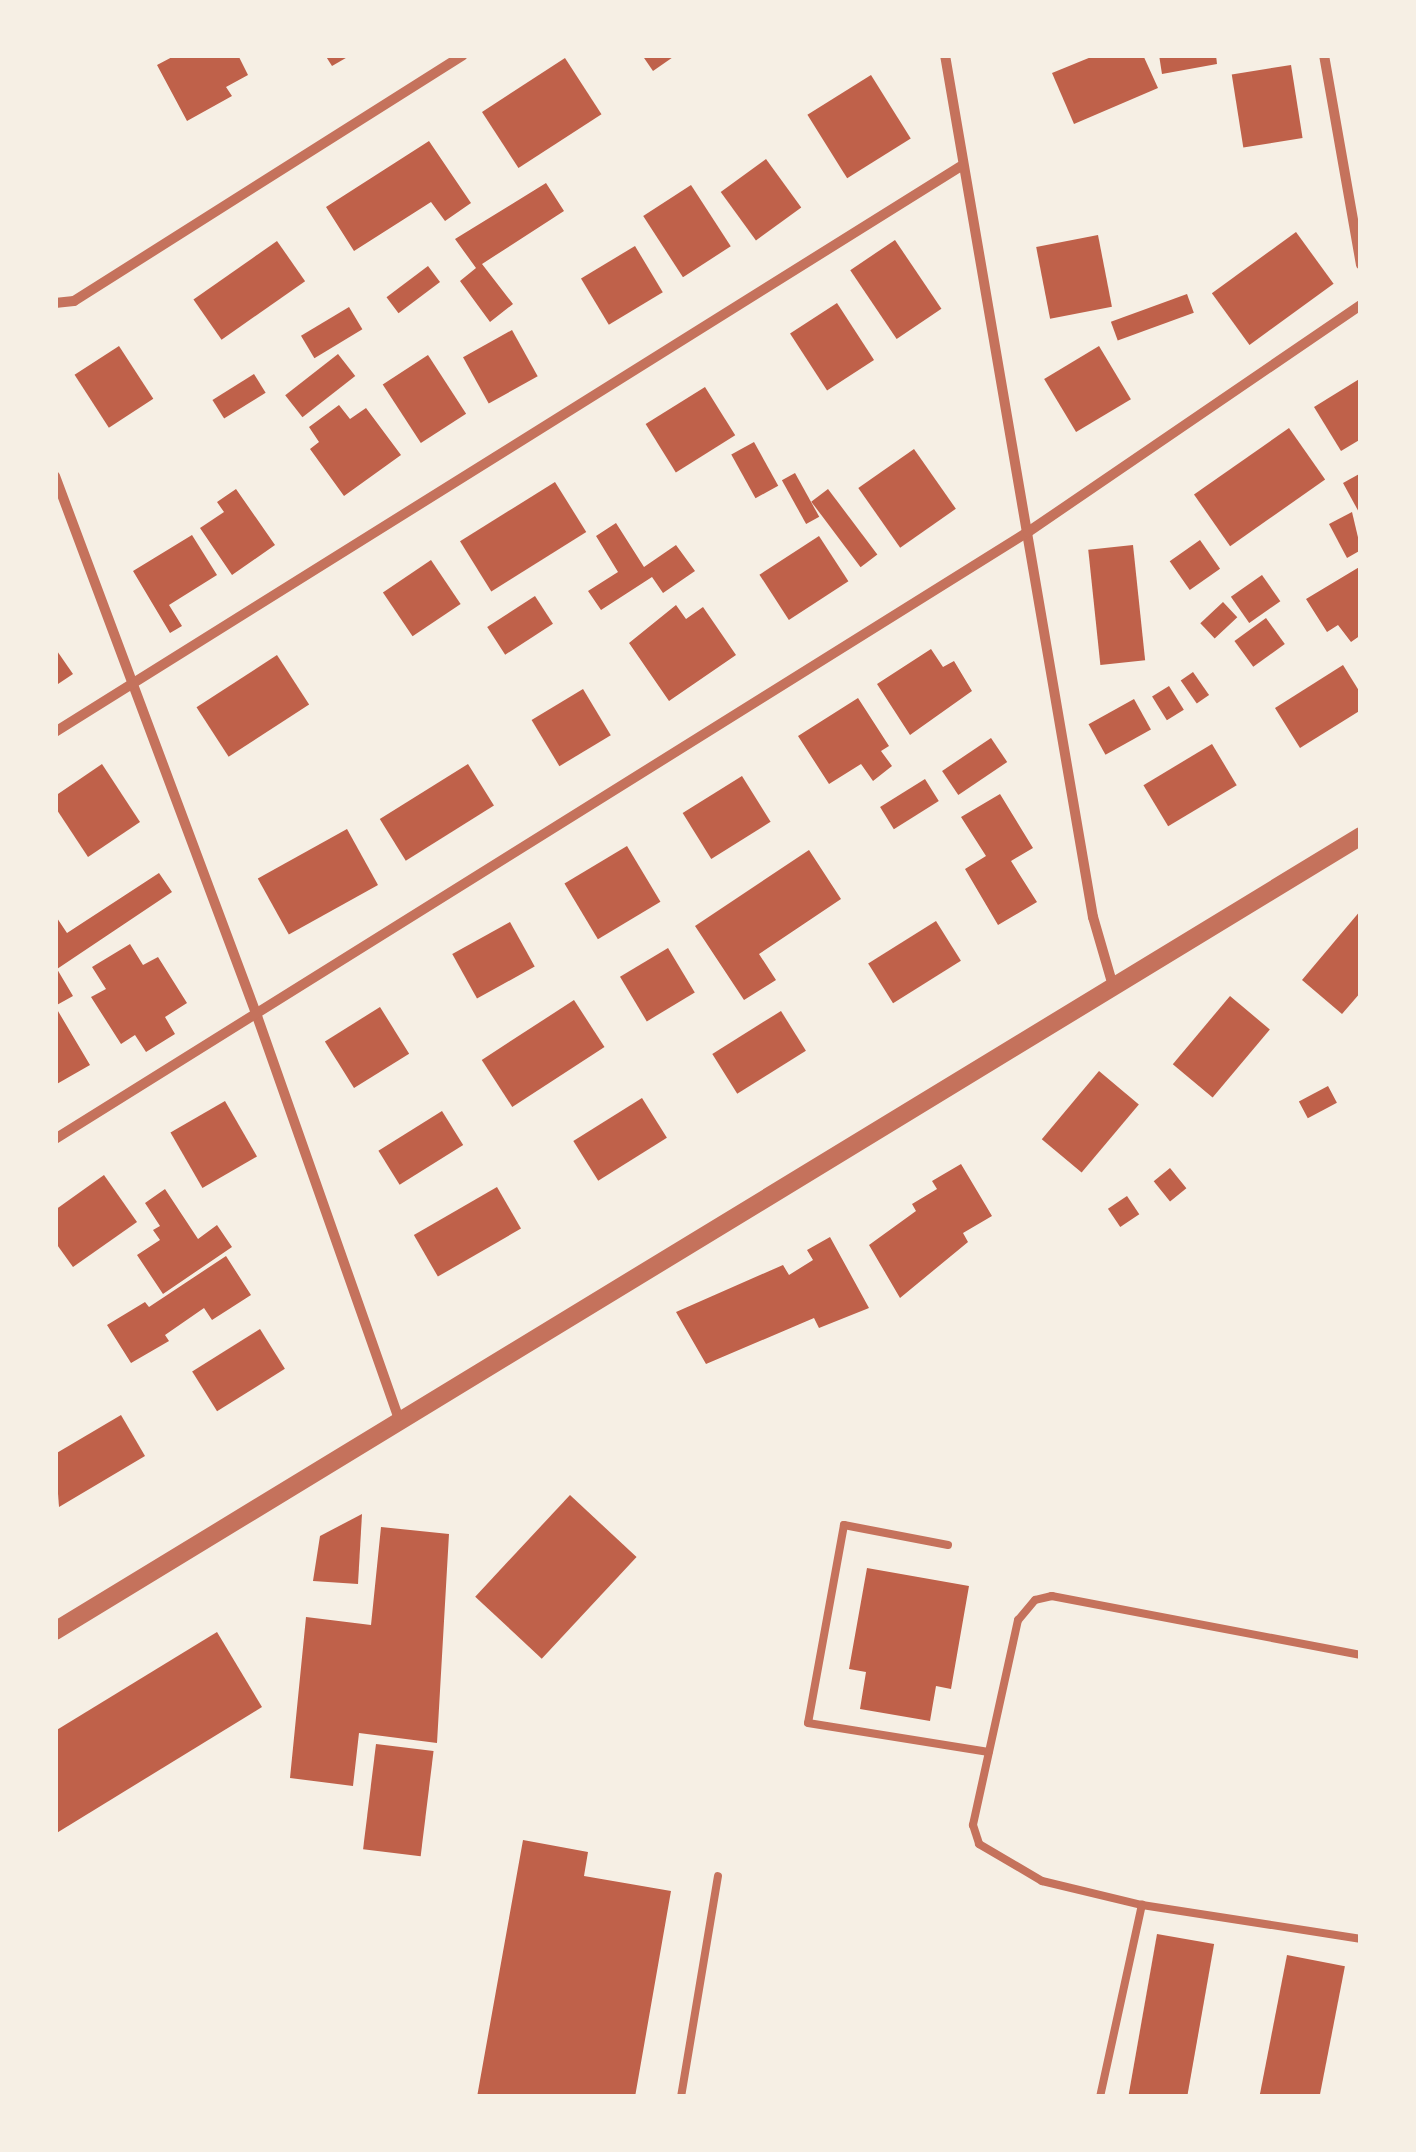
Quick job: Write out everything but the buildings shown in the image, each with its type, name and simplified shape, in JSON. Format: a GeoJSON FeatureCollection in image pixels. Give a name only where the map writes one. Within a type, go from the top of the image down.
{"type":"FeatureCollection","features":[{"type":"Feature","properties":{"kind":"street"},"geometry":{"type":"LineString","coordinates":[[55,304],[74,301],[462,55]]}},
{"type":"Feature","properties":{"kind":"street"},"geometry":{"type":"LineString","coordinates":[[946,55],[961,166],[1093,917],[1113,986]]}},
{"type":"Feature","properties":{"kind":"street"},"geometry":{"type":"LineString","coordinates":[[1324,55],[1361,266]]}},
{"type":"Feature","properties":{"kind":"street"},"geometry":{"type":"LineString","coordinates":[[55,732],[961,166]]}},
{"type":"Feature","properties":{"kind":"street"},"geometry":{"type":"LineString","coordinates":[[55,1140],[1028,532],[1361,305]]}},
{"type":"Feature","properties":{"kind":"street"},"geometry":{"type":"LineString","coordinates":[[55,476],[257,1016],[398,1420]]}},
{"type":"Feature","properties":{"kind":"street"},"geometry":{"type":"LineString","coordinates":[[55,1631],[1361,836]]}},
{"type":"Feature","properties":{"kind":"lane"},"geometry":{"type":"LineString","coordinates":[[948,1545],[844,1525],[808,1723],[989,1752]]}},
{"type":"Feature","properties":{"kind":"lane"},"geometry":{"type":"LineString","coordinates":[[1361,1655],[1052,1596],[1035,1600],[1018,1620],[973,1826],[979,1844],[1042,1881],[1142,1905],[1361,1939]]}},
{"type":"Feature","properties":{"kind":"lane"},"geometry":{"type":"LineString","coordinates":[[680,2097],[718,1876]]}},
{"type":"Feature","properties":{"kind":"lane"},"geometry":{"type":"LineString","coordinates":[[1100,2097],[1142,1905]]}}]}
